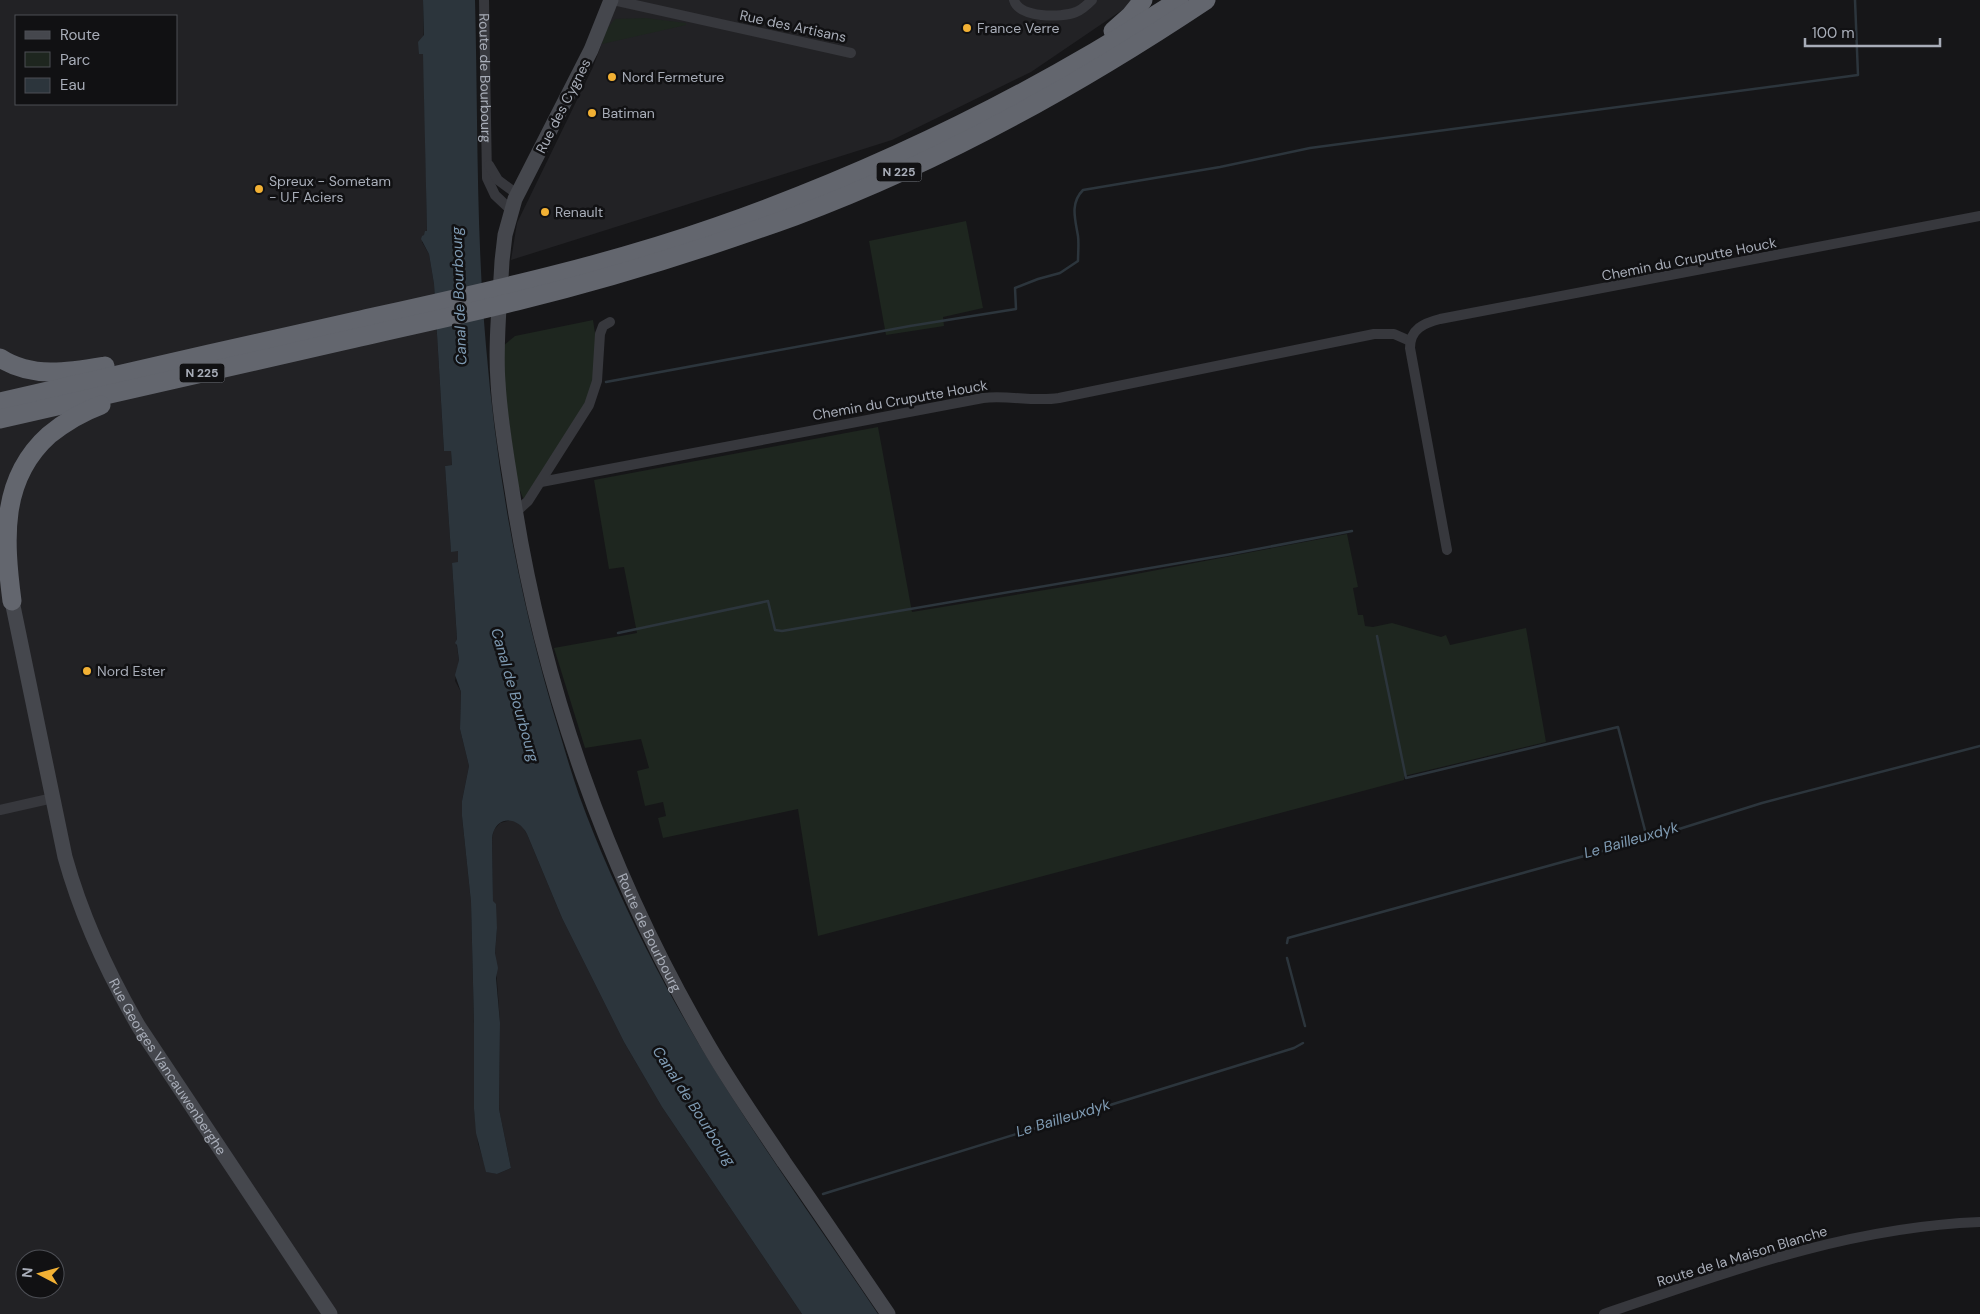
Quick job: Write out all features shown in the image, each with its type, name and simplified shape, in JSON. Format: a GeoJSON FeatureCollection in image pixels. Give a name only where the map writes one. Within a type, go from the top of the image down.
{"type":"FeatureCollection","features":[{"type":"Feature","properties":{"kind":"highway"},"geometry":{"type":"LineString","coordinates":[[998,106],[1036,78],[1114,30],[1131,15],[1143,0]]}},
{"type":"Feature","properties":{"kind":"highway","name":"N 225"},"geometry":{"type":"LineString","coordinates":[[515,293],[767,209],[868,168],[998,106],[1107,45],[1179,0]]}},
{"type":"Feature","properties":{"kind":"highway","name":"N 225"},"geometry":{"type":"LineString","coordinates":[[0,419],[220,369],[405,318],[515,293],[624,272],[710,246],[811,210],[974,136],[1054,94],[1126,52],[1206,0]]}},
{"type":"Feature","properties":{"kind":"highway","name":"N 225"},"geometry":{"type":"LineString","coordinates":[[0,402],[261,343],[405,318]]}},
{"type":"Feature","properties":{"kind":"highway"},"geometry":{"type":"LineString","coordinates":[[0,358],[16,367],[29,370],[65,372],[194,350],[261,343]]}},
{"type":"Feature","properties":{"kind":"highway"},"geometry":{"type":"LineString","coordinates":[[12,601],[6,553],[7,507],[16,476],[30,453],[64,424],[90,409],[220,369]]}},
{"type":"Feature","properties":{"kind":"highway"},"geometry":{"type":"LineString","coordinates":[[0,556],[12,601]]}},
{"type":"Feature","properties":{"kind":"main road","name":"Rue des Cygnes"},"geometry":{"type":"LineString","coordinates":[[511,210],[517,194],[591,50],[612,0]]}},
{"type":"Feature","properties":{"kind":"main road","name":"Route de Bourbourg"},"geometry":{"type":"LineString","coordinates":[[511,210],[502,261],[498,370],[503,427],[515,508],[536,615],[568,729],[607,842],[644,926],[679,995],[725,1072],[888,1314]]}},
{"type":"Feature","properties":{"kind":"main road","name":"Rue Georges Vancauwenberghe"},"geometry":{"type":"LineString","coordinates":[[12,601],[65,857],[76,897],[100,955],[117,990],[144,1035],[330,1314]]}},
{"type":"Feature","properties":{"kind":"street","name":"Route de Bourbourg"},"geometry":{"type":"LineString","coordinates":[[484,0],[487,173],[490,188],[498,199],[511,210]]}},
{"type":"Feature","properties":{"kind":"street","name":"Rue des Artisans"},"geometry":{"type":"LineString","coordinates":[[612,0],[851,53]]}},
{"type":"Feature","properties":{"kind":"street"},"geometry":{"type":"LineString","coordinates":[[1014,0],[1016,6],[1024,12],[1059,16],[1080,10],[1092,0]]}},
{"type":"Feature","properties":{"kind":"street","name":"Route de Bourbourg"},"geometry":{"type":"LineString","coordinates":[[487,156],[493,174],[502,184],[517,194]]}},
{"type":"Feature","properties":{"kind":"street","name":"Chemin du Cruputte Houck"},"geometry":{"type":"LineString","coordinates":[[541,482],[983,398],[1003,396],[1038,400],[1059,398],[1374,334],[1394,334],[1410,341],[1413,333],[1419,328],[1440,320],[1980,216]]}},
{"type":"Feature","properties":{"kind":"street"},"geometry":{"type":"LineString","coordinates":[[515,508],[525,505],[583,416],[592,397],[598,374],[600,334],[603,326],[610,322]]}},
{"type":"Feature","properties":{"kind":"street"},"geometry":{"type":"LineString","coordinates":[[1410,341],[1447,550]]}},
{"type":"Feature","properties":{"kind":"street"},"geometry":{"type":"LineString","coordinates":[[0,810],[53,798]]}},
{"type":"Feature","properties":{"kind":"street","name":"Route de la Maison Blanche"},"geometry":{"type":"LineString","coordinates":[[1604,1314],[1771,1258],[1819,1245],[1919,1226],[1980,1222]]}},
{"type":"Feature","properties":{"kind":"shaded area"},"geometry":{"type":"Polygon","coordinates":[[[0,0],[423,0],[427,231],[422,242],[429,254],[434,284],[444,451],[451,451],[452,465],[445,466],[451,551],[458,551],[458,563],[452,563],[456,641],[459,660],[455,681],[461,692],[460,729],[469,766],[462,801],[462,816],[471,902],[474,1109],[478,1143],[487,1172],[497,1174],[511,1168],[499,1109],[500,1023],[495,953],[497,928],[493,901],[492,838],[494,830],[500,823],[511,820],[523,827],[527,834],[562,918],[624,1042],[662,1107],[802,1314],[0,1314],[0,0]]]}},
{"type":"Feature","properties":{"kind":"shaded area"},"geometry":{"type":"Polygon","coordinates":[[[618,0],[1137,0],[1031,72],[892,140],[511,260],[517,223],[593,67],[618,0]]]}},
{"type":"Feature","properties":{"kind":"green space"},"geometry":{"type":"Polygon","coordinates":[[[645,18],[686,23],[686,25],[602,44],[607,29],[615,19],[645,18]]]}},
{"type":"Feature","properties":{"kind":"green space"},"geometry":{"type":"Polygon","coordinates":[[[966,221],[983,308],[943,317],[944,326],[886,335],[869,241],[966,221]]]}},
{"type":"Feature","properties":{"kind":"green space"},"geometry":{"type":"Polygon","coordinates":[[[593,320],[596,340],[592,394],[528,498],[523,498],[517,483],[504,383],[503,346],[515,336],[593,320]]]}},
{"type":"Feature","properties":{"kind":"green space"},"geometry":{"type":"Polygon","coordinates":[[[878,427],[912,612],[1099,581],[1347,534],[1358,587],[1353,588],[1358,615],[1363,615],[1365,626],[1373,627],[1392,623],[1441,637],[1446,635],[1450,645],[1526,628],[1546,742],[1404,776],[1404,780],[818,936],[798,809],[663,838],[658,818],[666,816],[663,802],[645,806],[637,771],[649,768],[641,739],[585,748],[554,648],[637,633],[624,567],[609,569],[594,480],[878,427]]]}},
{"type":"Feature","properties":{"kind":"water","name":"Canal de Bourbourg"},"geometry":{"type":"Polygon","coordinates":[[[423,0],[475,0],[480,260],[486,346],[497,445],[512,542],[522,591],[546,687],[579,795],[594,835],[647,950],[699,1045],[757,1136],[878,1314],[802,1314],[662,1107],[624,1042],[562,918],[527,834],[523,828],[513,821],[502,822],[497,825],[492,838],[493,901],[496,904],[497,928],[495,953],[498,968],[496,978],[500,1023],[499,1109],[511,1168],[497,1174],[486,1172],[476,1133],[474,1109],[471,902],[462,816],[462,801],[469,766],[460,729],[461,692],[455,675],[459,660],[455,643],[457,639],[452,563],[458,562],[458,551],[451,552],[445,466],[452,465],[451,451],[444,451],[434,284],[429,254],[421,239],[425,231],[427,231],[423,54],[419,54],[418,42],[424,35],[423,0]]]}},
{"type":"Feature","properties":{"kind":"waterway"},"geometry":{"type":"LineString","coordinates":[[606,382],[910,326],[1016,309],[1015,288],[1060,273],[1078,261],[1078,239],[1074,212],[1076,200],[1083,190],[1220,167],[1310,148],[1858,75],[1855,0]]}},
{"type":"Feature","properties":{"kind":"waterway"},"geometry":{"type":"LineString","coordinates":[[618,633],[768,601],[775,630],[782,631],[1226,555],[1352,531]]}},
{"type":"Feature","properties":{"kind":"waterway"},"geometry":{"type":"LineString","coordinates":[[1377,636],[1406,778],[1618,727],[1647,838]]}},
{"type":"Feature","properties":{"kind":"waterway","name":"Le Bailleuxdyk"},"geometry":{"type":"LineString","coordinates":[[1287,943],[1288,938],[1660,835],[1762,803],[1980,746]]}},
{"type":"Feature","properties":{"kind":"waterway","name":"Le Bailleuxdyk"},"geometry":{"type":"LineString","coordinates":[[1287,958],[1305,1026]]}},
{"type":"Feature","properties":{"kind":"waterway","name":"Le Bailleuxdyk"},"geometry":{"type":"LineString","coordinates":[[823,1194],[1294,1048],[1303,1043]]}},
{"type":"Feature","properties":{"kind":"place","name":"France Verre"},"geometry":{"type":"Point","coordinates":[967,28]}},
{"type":"Feature","properties":{"kind":"place","name":"Nord Fermeture"},"geometry":{"type":"Point","coordinates":[612,77]}},
{"type":"Feature","properties":{"kind":"place","name":"Batiman"},"geometry":{"type":"Point","coordinates":[592,113]}},
{"type":"Feature","properties":{"kind":"place","name":"Spreux - Sometam - U.F Aciers"},"geometry":{"type":"Point","coordinates":[259,189]}},
{"type":"Feature","properties":{"kind":"place","name":"Renault"},"geometry":{"type":"Point","coordinates":[545,212]}},
{"type":"Feature","properties":{"kind":"place","name":"Nord Ester"},"geometry":{"type":"Point","coordinates":[87,671]}}]}
